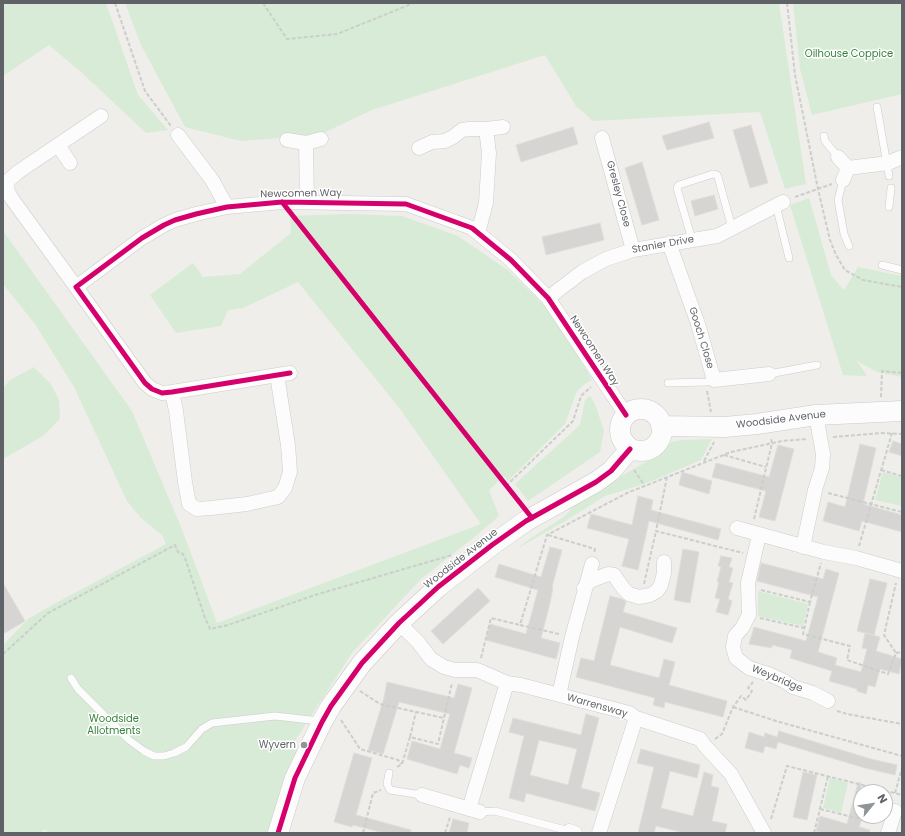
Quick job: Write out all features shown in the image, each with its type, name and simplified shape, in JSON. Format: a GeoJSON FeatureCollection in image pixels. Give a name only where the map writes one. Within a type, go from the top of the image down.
{"type":"FeatureCollection","features":[{"type":"Feature","properties":{"kind":"street"},"geometry":{"type":"LineString","coordinates":[[101,116],[18,172],[9,180],[7,185],[8,192],[145,383],[152,389],[162,393],[172,392],[284,374],[290,472],[285,488],[278,497],[247,504],[211,508],[197,509],[189,504],[184,482],[176,411],[172,392]]}},
{"type":"Feature","properties":{"kind":"street"},"geometry":{"type":"LineString","coordinates":[[419,148],[430,136],[445,141],[453,138],[462,130],[503,127]]}},
{"type":"Feature","properties":{"kind":"street"},"geometry":{"type":"LineString","coordinates":[[478,233],[486,203],[489,153],[486,129]]}},
{"type":"Feature","properties":{"kind":"street"},"geometry":{"type":"LineString","coordinates":[[178,135],[212,180],[227,207]]}},
{"type":"Feature","properties":{"kind":"street","name":"Gresley Close"},"geometry":{"type":"LineString","coordinates":[[602,138],[633,250]]}},
{"type":"Feature","properties":{"kind":"street"},"geometry":{"type":"LineString","coordinates":[[287,140],[306,143],[321,139]]}},
{"type":"Feature","properties":{"kind":"street"},"geometry":{"type":"LineString","coordinates":[[306,143],[307,202]]}},
{"type":"Feature","properties":{"kind":"street"},"geometry":{"type":"LineString","coordinates":[[58,145],[70,163]]}},
{"type":"Feature","properties":{"kind":"street"},"geometry":{"type":"LineString","coordinates":[[838,157],[845,174],[889,170],[902,158]]}},
{"type":"Feature","properties":{"kind":"street","name":"Newcomen Way"},"geometry":{"type":"LineString","coordinates":[[76,287],[142,238],[164,224],[175,220],[227,207],[282,202],[406,204],[472,228],[511,260],[548,298],[626,415]]}},
{"type":"Feature","properties":{"kind":"street","name":"Stanier Drive"},"geometry":{"type":"LineString","coordinates":[[548,298],[582,272],[606,260],[633,250],[717,236],[780,203]]}},
{"type":"Feature","properties":{"kind":"street","name":"Gooch Close"},"geometry":{"type":"LineString","coordinates":[[669,243],[698,324],[710,381],[769,374]]}},
{"type":"Feature","properties":{"kind":"street"},"geometry":{"type":"LineString","coordinates":[[638,410],[652,412],[661,426],[661,434],[655,445],[640,451],[630,449],[625,444],[621,437],[620,429],[621,421],[626,415],[638,410]]}},
{"type":"Feature","properties":{"kind":"street","name":"Woodside Avenue"},"geometry":{"type":"LineString","coordinates":[[661,426],[725,427],[757,424],[816,415],[902,411]]}},
{"type":"Feature","properties":{"kind":"street"},"geometry":{"type":"LineString","coordinates":[[803,547],[815,490],[822,468],[823,454],[816,415]]}},
{"type":"Feature","properties":{"kind":"street","name":"Woodside Avenue"},"geometry":{"type":"LineString","coordinates":[[278,833],[295,778],[330,719],[347,683],[362,663],[399,623],[438,587],[492,545],[532,518],[596,482],[611,471],[630,449]]}},
{"type":"Feature","properties":{"kind":"street"},"geometry":{"type":"LineString","coordinates":[[737,528],[803,547],[856,558],[900,571]]}},
{"type":"Feature","properties":{"kind":"street"},"geometry":{"type":"LineString","coordinates":[[749,615],[748,587],[754,556],[755,533]]}},
{"type":"Feature","properties":{"kind":"street"},"geometry":{"type":"LineString","coordinates":[[584,588],[590,581],[608,574],[614,575],[629,594],[642,596],[650,595],[657,591],[661,585],[664,572],[664,562]]}},
{"type":"Feature","properties":{"kind":"street"},"geometry":{"type":"LineString","coordinates":[[560,695],[572,637],[584,588],[592,564]]}},
{"type":"Feature","properties":{"kind":"street","name":"Weybridge"},"geometry":{"type":"LineString","coordinates":[[749,615],[742,628],[735,636],[733,648],[736,658],[749,668],[784,681],[792,687],[813,693],[828,701]]}},
{"type":"Feature","properties":{"kind":"street","name":"Warrensway"},"geometry":{"type":"LineString","coordinates":[[399,623],[418,642],[431,659],[444,667],[455,670],[477,670],[507,683],[521,685],[629,713],[636,718],[700,739],[731,774],[761,830]]}},
{"type":"Feature","properties":{"kind":"street"},"geometry":{"type":"LineString","coordinates":[[422,795],[474,810],[507,683]]}},
{"type":"Feature","properties":{"kind":"street"},"geometry":{"type":"LineString","coordinates":[[599,833],[636,718]]}},
{"type":"Feature","properties":{"kind":"street"},"geometry":{"type":"LineString","coordinates":[[889,830],[895,811]]}},
{"type":"Feature","properties":{"kind":"lane"},"geometry":{"type":"LineString","coordinates":[[877,107],[889,170]]}},
{"type":"Feature","properties":{"kind":"lane"},"geometry":{"type":"LineString","coordinates":[[824,136],[825,141],[838,157]]}},
{"type":"Feature","properties":{"kind":"lane"},"geometry":{"type":"LineString","coordinates":[[692,240],[678,188],[679,185],[713,174],[717,175],[732,228]]}},
{"type":"Feature","properties":{"kind":"lane"},"geometry":{"type":"LineString","coordinates":[[845,174],[838,200],[844,234],[849,246]]}},
{"type":"Feature","properties":{"kind":"lane"},"geometry":{"type":"LineString","coordinates":[[889,207],[891,188]]}},
{"type":"Feature","properties":{"kind":"lane"},"geometry":{"type":"LineString","coordinates":[[780,203],[789,258]]}},
{"type":"Feature","properties":{"kind":"lane"},"geometry":{"type":"LineString","coordinates":[[882,266],[902,270]]}},
{"type":"Feature","properties":{"kind":"lane"},"geometry":{"type":"LineString","coordinates":[[769,374],[817,365]]}},
{"type":"Feature","properties":{"kind":"lane"},"geometry":{"type":"LineString","coordinates":[[668,383],[710,381]]}},
{"type":"Feature","properties":{"kind":"lane"},"geometry":{"type":"LineString","coordinates":[[71,678],[78,689],[124,734],[144,751],[154,756],[164,756],[186,747],[202,729],[212,724],[275,716],[330,719]]}},
{"type":"Feature","properties":{"kind":"lane"},"geometry":{"type":"LineString","coordinates":[[389,773],[387,787],[390,790],[395,792],[422,795]]}},
{"type":"Feature","properties":{"kind":"lane"},"geometry":{"type":"LineString","coordinates":[[474,810],[495,811],[572,832]]}},
{"type":"Feature","properties":{"kind":"path"},"geometry":{"type":"LineString","coordinates":[[115,3],[145,91],[178,135]]}},
{"type":"Feature","properties":{"kind":"path"},"geometry":{"type":"LineString","coordinates":[[263,3],[286,39],[337,34],[414,3]]}},
{"type":"Feature","properties":{"kind":"path"},"geometry":{"type":"LineString","coordinates":[[787,3],[795,75],[818,189],[830,240],[836,256],[845,270],[863,280],[902,287]]}},
{"type":"Feature","properties":{"kind":"path"},"geometry":{"type":"LineString","coordinates":[[780,203],[818,189]]}},
{"type":"Feature","properties":{"kind":"path"},"geometry":{"type":"LineString","coordinates":[[881,397],[882,371],[902,373]]}},
{"type":"Feature","properties":{"kind":"path"},"geometry":{"type":"LineString","coordinates":[[710,381],[711,416]]}},
{"type":"Feature","properties":{"kind":"path"},"geometry":{"type":"LineString","coordinates":[[506,486],[573,421],[581,396],[590,387],[604,382]]}},
{"type":"Feature","properties":{"kind":"path"},"geometry":{"type":"LineString","coordinates":[[755,533],[766,467],[772,443],[771,433]]}},
{"type":"Feature","properties":{"kind":"path"},"geometry":{"type":"LineString","coordinates":[[826,438],[882,433],[902,434]]}},
{"type":"Feature","properties":{"kind":"path"},"geometry":{"type":"LineString","coordinates":[[856,558],[892,433]]}},
{"type":"Feature","properties":{"kind":"path"},"geometry":{"type":"LineString","coordinates":[[704,462],[714,444],[715,439]]}},
{"type":"Feature","properties":{"kind":"path"},"geometry":{"type":"LineString","coordinates":[[520,625],[547,535],[627,494],[704,462],[724,455],[772,443],[809,439]]}},
{"type":"Feature","properties":{"kind":"path"},"geometry":{"type":"LineString","coordinates":[[724,455],[766,467]]}},
{"type":"Feature","properties":{"kind":"path"},"geometry":{"type":"LineString","coordinates":[[634,470],[645,486]]}},
{"type":"Feature","properties":{"kind":"path"},"geometry":{"type":"LineString","coordinates":[[881,470],[902,476]]}},
{"type":"Feature","properties":{"kind":"path"},"geometry":{"type":"LineString","coordinates":[[642,596],[667,477]]}},
{"type":"Feature","properties":{"kind":"path"},"geometry":{"type":"LineString","coordinates":[[502,480],[510,492]]}},
{"type":"Feature","properties":{"kind":"path"},"geometry":{"type":"LineString","coordinates":[[815,490],[902,512]]}},
{"type":"Feature","properties":{"kind":"path"},"geometry":{"type":"LineString","coordinates":[[656,531],[754,556]]}},
{"type":"Feature","properties":{"kind":"path"},"geometry":{"type":"LineString","coordinates":[[547,535],[595,549],[592,564]]}},
{"type":"Feature","properties":{"kind":"path"},"geometry":{"type":"LineString","coordinates":[[3,654],[48,613],[175,545],[178,552],[183,554],[185,558],[210,629],[315,595],[453,555]]}},
{"type":"Feature","properties":{"kind":"path"},"geometry":{"type":"LineString","coordinates":[[824,552],[803,634],[850,646],[847,660],[888,674],[896,653]]}},
{"type":"Feature","properties":{"kind":"path"},"geometry":{"type":"LineString","coordinates":[[896,653],[884,635],[900,571]]}},
{"type":"Feature","properties":{"kind":"path"},"geometry":{"type":"LineString","coordinates":[[748,587],[810,602]]}},
{"type":"Feature","properties":{"kind":"path"},"geometry":{"type":"LineString","coordinates":[[749,615],[804,628]]}},
{"type":"Feature","properties":{"kind":"path"},"geometry":{"type":"LineString","coordinates":[[477,670],[491,618],[572,637]]}},
{"type":"Feature","properties":{"kind":"path"},"geometry":{"type":"LineString","coordinates":[[896,653],[902,652]]}},
{"type":"Feature","properties":{"kind":"path"},"geometry":{"type":"LineString","coordinates":[[410,737],[438,744],[455,670]]}},
{"type":"Feature","properties":{"kind":"path"},"geometry":{"type":"LineString","coordinates":[[705,746],[722,734],[733,708],[741,696],[746,700],[752,691],[748,688],[761,672]]}},
{"type":"Feature","properties":{"kind":"path"},"geometry":{"type":"LineString","coordinates":[[347,683],[380,704],[444,718]]}},
{"type":"Feature","properties":{"kind":"path"},"geometry":{"type":"LineString","coordinates":[[828,701],[827,710],[902,724]]}},
{"type":"Feature","properties":{"kind":"path"},"geometry":{"type":"LineString","coordinates":[[733,708],[902,756]]}},
{"type":"Feature","properties":{"kind":"path"},"geometry":{"type":"LineString","coordinates":[[389,773],[402,764],[416,712]]}},
{"type":"Feature","properties":{"kind":"path"},"geometry":{"type":"LineString","coordinates":[[330,719],[360,749],[398,760],[402,764]]}},
{"type":"Feature","properties":{"kind":"path"},"geometry":{"type":"LineString","coordinates":[[761,830],[787,766],[902,795]]}},
{"type":"Feature","properties":{"kind":"path"},"geometry":{"type":"LineString","coordinates":[[895,793],[902,768]]}},
{"type":"Feature","properties":{"kind":"path"},"geometry":{"type":"LineString","coordinates":[[814,833],[828,776]]}},
{"type":"Feature","properties":{"kind":"path"},"geometry":{"type":"LineString","coordinates":[[363,833],[373,793],[387,787]]}},
{"type":"Feature","properties":{"kind":"path"},"geometry":{"type":"LineString","coordinates":[[445,833],[454,804]]}},
{"type":"Feature","properties":{"kind":"path"},"geometry":{"type":"LineString","coordinates":[[820,809],[889,830]]}},
{"type":"Feature","properties":{"kind":"green space"},"geometry":{"type":"Polygon","coordinates":[[[3,3],[106,3],[138,95],[168,130],[146,133],[81,72],[49,45],[3,76],[3,3]]]}},
{"type":"Feature","properties":{"kind":"green space"},"geometry":{"type":"Polygon","coordinates":[[[125,3],[779,3],[806,184],[785,189],[760,112],[593,121],[576,106],[545,55],[372,110],[319,135],[241,141],[185,127],[141,45],[125,3]]]}},
{"type":"Feature","properties":{"kind":"green space","name":"Oilhouse Coppice"},"geometry":{"type":"Polygon","coordinates":[[[793,3],[902,3],[902,94],[812,115],[800,69],[793,3]]]}},
{"type":"Feature","properties":{"kind":"green space"},"geometry":{"type":"Polygon","coordinates":[[[809,198],[831,275],[844,290],[858,267],[902,276],[902,377],[877,372],[857,361],[867,376],[843,375],[790,205],[809,198]]]}},
{"type":"Feature","properties":{"kind":"green space","name":"Woodside Allotments"},"geometry":{"type":"Polygon","coordinates":[[[349,214],[402,216],[458,236],[509,271],[543,304],[549,307],[592,380],[577,391],[565,424],[508,481],[504,476],[489,490],[499,516],[421,579],[352,653],[292,746],[301,750],[272,833],[49,833],[44,829],[41,833],[3,833],[3,645],[28,619],[166,544],[162,535],[141,518],[127,501],[74,387],[35,324],[3,284],[3,231],[132,411],[181,527],[217,623],[481,524],[400,409],[298,282],[243,308],[228,310],[221,326],[176,333],[150,295],[193,263],[203,277],[240,274],[291,233],[290,216],[349,214]]]}},
{"type":"Feature","properties":{"kind":"green space"},"geometry":{"type":"Polygon","coordinates":[[[34,367],[51,384],[59,400],[60,419],[43,436],[3,459],[3,388],[10,380],[34,367]]]}},
{"type":"Feature","properties":{"kind":"green space"},"geometry":{"type":"Polygon","coordinates":[[[590,396],[595,404],[604,431],[600,452],[528,501],[515,484],[580,425],[585,400],[590,396]]]}},
{"type":"Feature","properties":{"kind":"green space"},"geometry":{"type":"Polygon","coordinates":[[[712,439],[701,460],[647,483],[605,496],[520,547],[565,516],[571,509],[570,505],[653,458],[672,442],[682,440],[712,439]]]}},
{"type":"Feature","properties":{"kind":"green space"},"geometry":{"type":"Polygon","coordinates":[[[883,472],[902,477],[902,506],[875,500],[883,472]]]}},
{"type":"Feature","properties":{"kind":"green space"},"geometry":{"type":"Polygon","coordinates":[[[758,591],[808,604],[803,626],[758,616],[758,591]]]}},
{"type":"Feature","properties":{"kind":"green space"},"geometry":{"type":"Polygon","coordinates":[[[830,778],[848,783],[841,813],[823,808],[830,778]]]}},
{"type":"Feature","properties":{"kind":"building"},"geometry":{"type":"Polygon","coordinates":[[[709,122],[714,138],[667,150],[662,136],[709,122]]]}},
{"type":"Feature","properties":{"kind":"building"},"geometry":{"type":"Polygon","coordinates":[[[751,125],[768,183],[750,188],[733,130],[751,125]]]}},
{"type":"Feature","properties":{"kind":"building"},"geometry":{"type":"Polygon","coordinates":[[[573,127],[578,144],[521,162],[516,145],[573,127]]]}},
{"type":"Feature","properties":{"kind":"building"},"geometry":{"type":"Polygon","coordinates":[[[642,162],[659,220],[642,225],[625,168],[642,162]]]}},
{"type":"Feature","properties":{"kind":"building"},"geometry":{"type":"Polygon","coordinates":[[[714,195],[718,209],[695,216],[691,201],[714,195]]]}},
{"type":"Feature","properties":{"kind":"building"},"geometry":{"type":"Polygon","coordinates":[[[600,223],[604,240],[546,255],[542,237],[600,223]]]}},
{"type":"Feature","properties":{"kind":"building"},"geometry":{"type":"Polygon","coordinates":[[[893,441],[902,444],[902,456],[889,452],[893,441]]]}},
{"type":"Feature","properties":{"kind":"building"},"geometry":{"type":"Polygon","coordinates":[[[860,444],[876,448],[863,504],[902,515],[902,532],[862,521],[859,531],[823,521],[828,502],[845,507],[860,444]]]}},
{"type":"Feature","properties":{"kind":"building"},"geometry":{"type":"Polygon","coordinates":[[[778,445],[794,449],[775,521],[759,517],[766,491],[712,477],[716,463],[769,477],[778,445]]]}},
{"type":"Feature","properties":{"kind":"building"},"geometry":{"type":"Polygon","coordinates":[[[682,472],[712,481],[709,494],[679,485],[682,472]]]}},
{"type":"Feature","properties":{"kind":"building"},"geometry":{"type":"Polygon","coordinates":[[[638,496],[653,500],[651,510],[721,529],[718,540],[649,521],[638,570],[622,566],[629,539],[587,528],[591,514],[632,525],[638,496]]]}},
{"type":"Feature","properties":{"kind":"building"},"geometry":{"type":"Polygon","coordinates":[[[550,547],[562,550],[541,638],[560,643],[556,659],[486,640],[490,624],[526,634],[538,590],[495,577],[499,564],[541,577],[550,547]]]}},
{"type":"Feature","properties":{"kind":"building"},"geometry":{"type":"Polygon","coordinates":[[[683,549],[699,552],[690,603],[674,600],[683,549]]]}},
{"type":"Feature","properties":{"kind":"building"},"geometry":{"type":"Polygon","coordinates":[[[721,556],[732,558],[729,567],[733,568],[729,582],[733,583],[728,599],[732,601],[728,615],[716,612],[720,599],[715,598],[719,582],[717,582],[721,567],[718,566],[721,556]]]}},
{"type":"Feature","properties":{"kind":"building"},"geometry":{"type":"Polygon","coordinates":[[[761,563],[823,579],[826,569],[839,573],[818,652],[837,658],[835,665],[861,672],[867,649],[862,648],[865,633],[880,637],[876,651],[902,659],[899,674],[880,669],[875,687],[868,685],[866,694],[857,691],[857,689],[829,681],[832,671],[790,658],[792,650],[772,645],[772,648],[749,644],[754,627],[806,641],[818,597],[757,581],[761,563]]]}},
{"type":"Feature","properties":{"kind":"building"},"geometry":{"type":"Polygon","coordinates":[[[870,579],[887,583],[874,635],[857,631],[870,579]]]}},
{"type":"Feature","properties":{"kind":"building"},"geometry":{"type":"Polygon","coordinates":[[[3,583],[25,621],[3,634],[3,583]]]}},
{"type":"Feature","properties":{"kind":"building"},"geometry":{"type":"Polygon","coordinates":[[[478,588],[490,601],[443,644],[431,631],[478,588]]]}},
{"type":"Feature","properties":{"kind":"building"},"geometry":{"type":"Polygon","coordinates":[[[610,596],[622,599],[626,602],[623,612],[677,628],[672,643],[620,627],[610,665],[659,678],[664,659],[675,662],[669,685],[727,701],[723,717],[665,702],[664,708],[653,705],[655,698],[576,677],[581,658],[594,661],[610,596]]]}},
{"type":"Feature","properties":{"kind":"building"},"geometry":{"type":"Polygon","coordinates":[[[387,682],[454,698],[458,684],[472,688],[454,753],[472,758],[469,768],[460,765],[457,774],[407,759],[412,741],[440,749],[450,714],[399,702],[383,754],[368,750],[384,698],[387,682]]]}},
{"type":"Feature","properties":{"kind":"building"},"geometry":{"type":"Polygon","coordinates":[[[586,714],[599,718],[581,788],[600,793],[595,811],[526,793],[524,802],[509,798],[524,736],[509,732],[513,718],[581,735],[586,714]],[[539,740],[530,775],[568,785],[577,749],[539,740]]]}},
{"type":"Feature","properties":{"kind":"building"},"geometry":{"type":"Polygon","coordinates":[[[779,731],[871,759],[897,765],[895,775],[865,768],[778,742],[776,749],[765,746],[763,753],[745,748],[749,732],[764,737],[765,733],[777,737],[779,731]]]}},
{"type":"Feature","properties":{"kind":"building"},"geometry":{"type":"Polygon","coordinates":[[[641,749],[700,765],[697,778],[670,771],[661,808],[693,816],[704,772],[713,775],[711,786],[719,788],[712,821],[727,824],[725,833],[685,833],[656,826],[654,833],[638,833],[654,767],[637,763],[641,749]]]}},
{"type":"Feature","properties":{"kind":"building"},"geometry":{"type":"Polygon","coordinates":[[[354,753],[372,758],[356,815],[411,830],[411,833],[384,833],[334,822],[354,753]]]}},
{"type":"Feature","properties":{"kind":"building"},"geometry":{"type":"Polygon","coordinates":[[[803,772],[817,775],[807,820],[793,817],[803,772]]]}},
{"type":"Feature","properties":{"kind":"building"},"geometry":{"type":"Polygon","coordinates":[[[853,802],[853,824],[860,824],[859,827],[870,830],[869,833],[823,833],[816,831],[820,816],[847,824],[853,802]]]}},
{"type":"Feature","properties":{"kind":"building"},"geometry":{"type":"Polygon","coordinates":[[[453,819],[469,823],[467,833],[449,833],[453,819]]]}},
{"type":"Feature","properties":{"kind":"cycle path"},"geometry":{"type":"LineString","coordinates":[[282,202],[532,518]]}},
{"type":"Feature","properties":{"kind":"cycle path"},"geometry":{"type":"LineString","coordinates":[[290,373],[172,392],[162,393],[152,389],[145,383],[76,287],[142,238],[175,220],[196,214],[227,207],[282,202],[406,204],[472,228],[511,260],[548,298],[626,415]]}},
{"type":"Feature","properties":{"kind":"cycle path"},"geometry":{"type":"LineString","coordinates":[[278,833],[295,778],[322,722],[331,706],[362,663],[399,623],[438,587],[492,545],[526,521],[596,482],[611,471],[630,449]]}},
{"type":"Feature","properties":{"kind":"place","name":"Wyvern"},"geometry":{"type":"Point","coordinates":[304,745]}}]}
